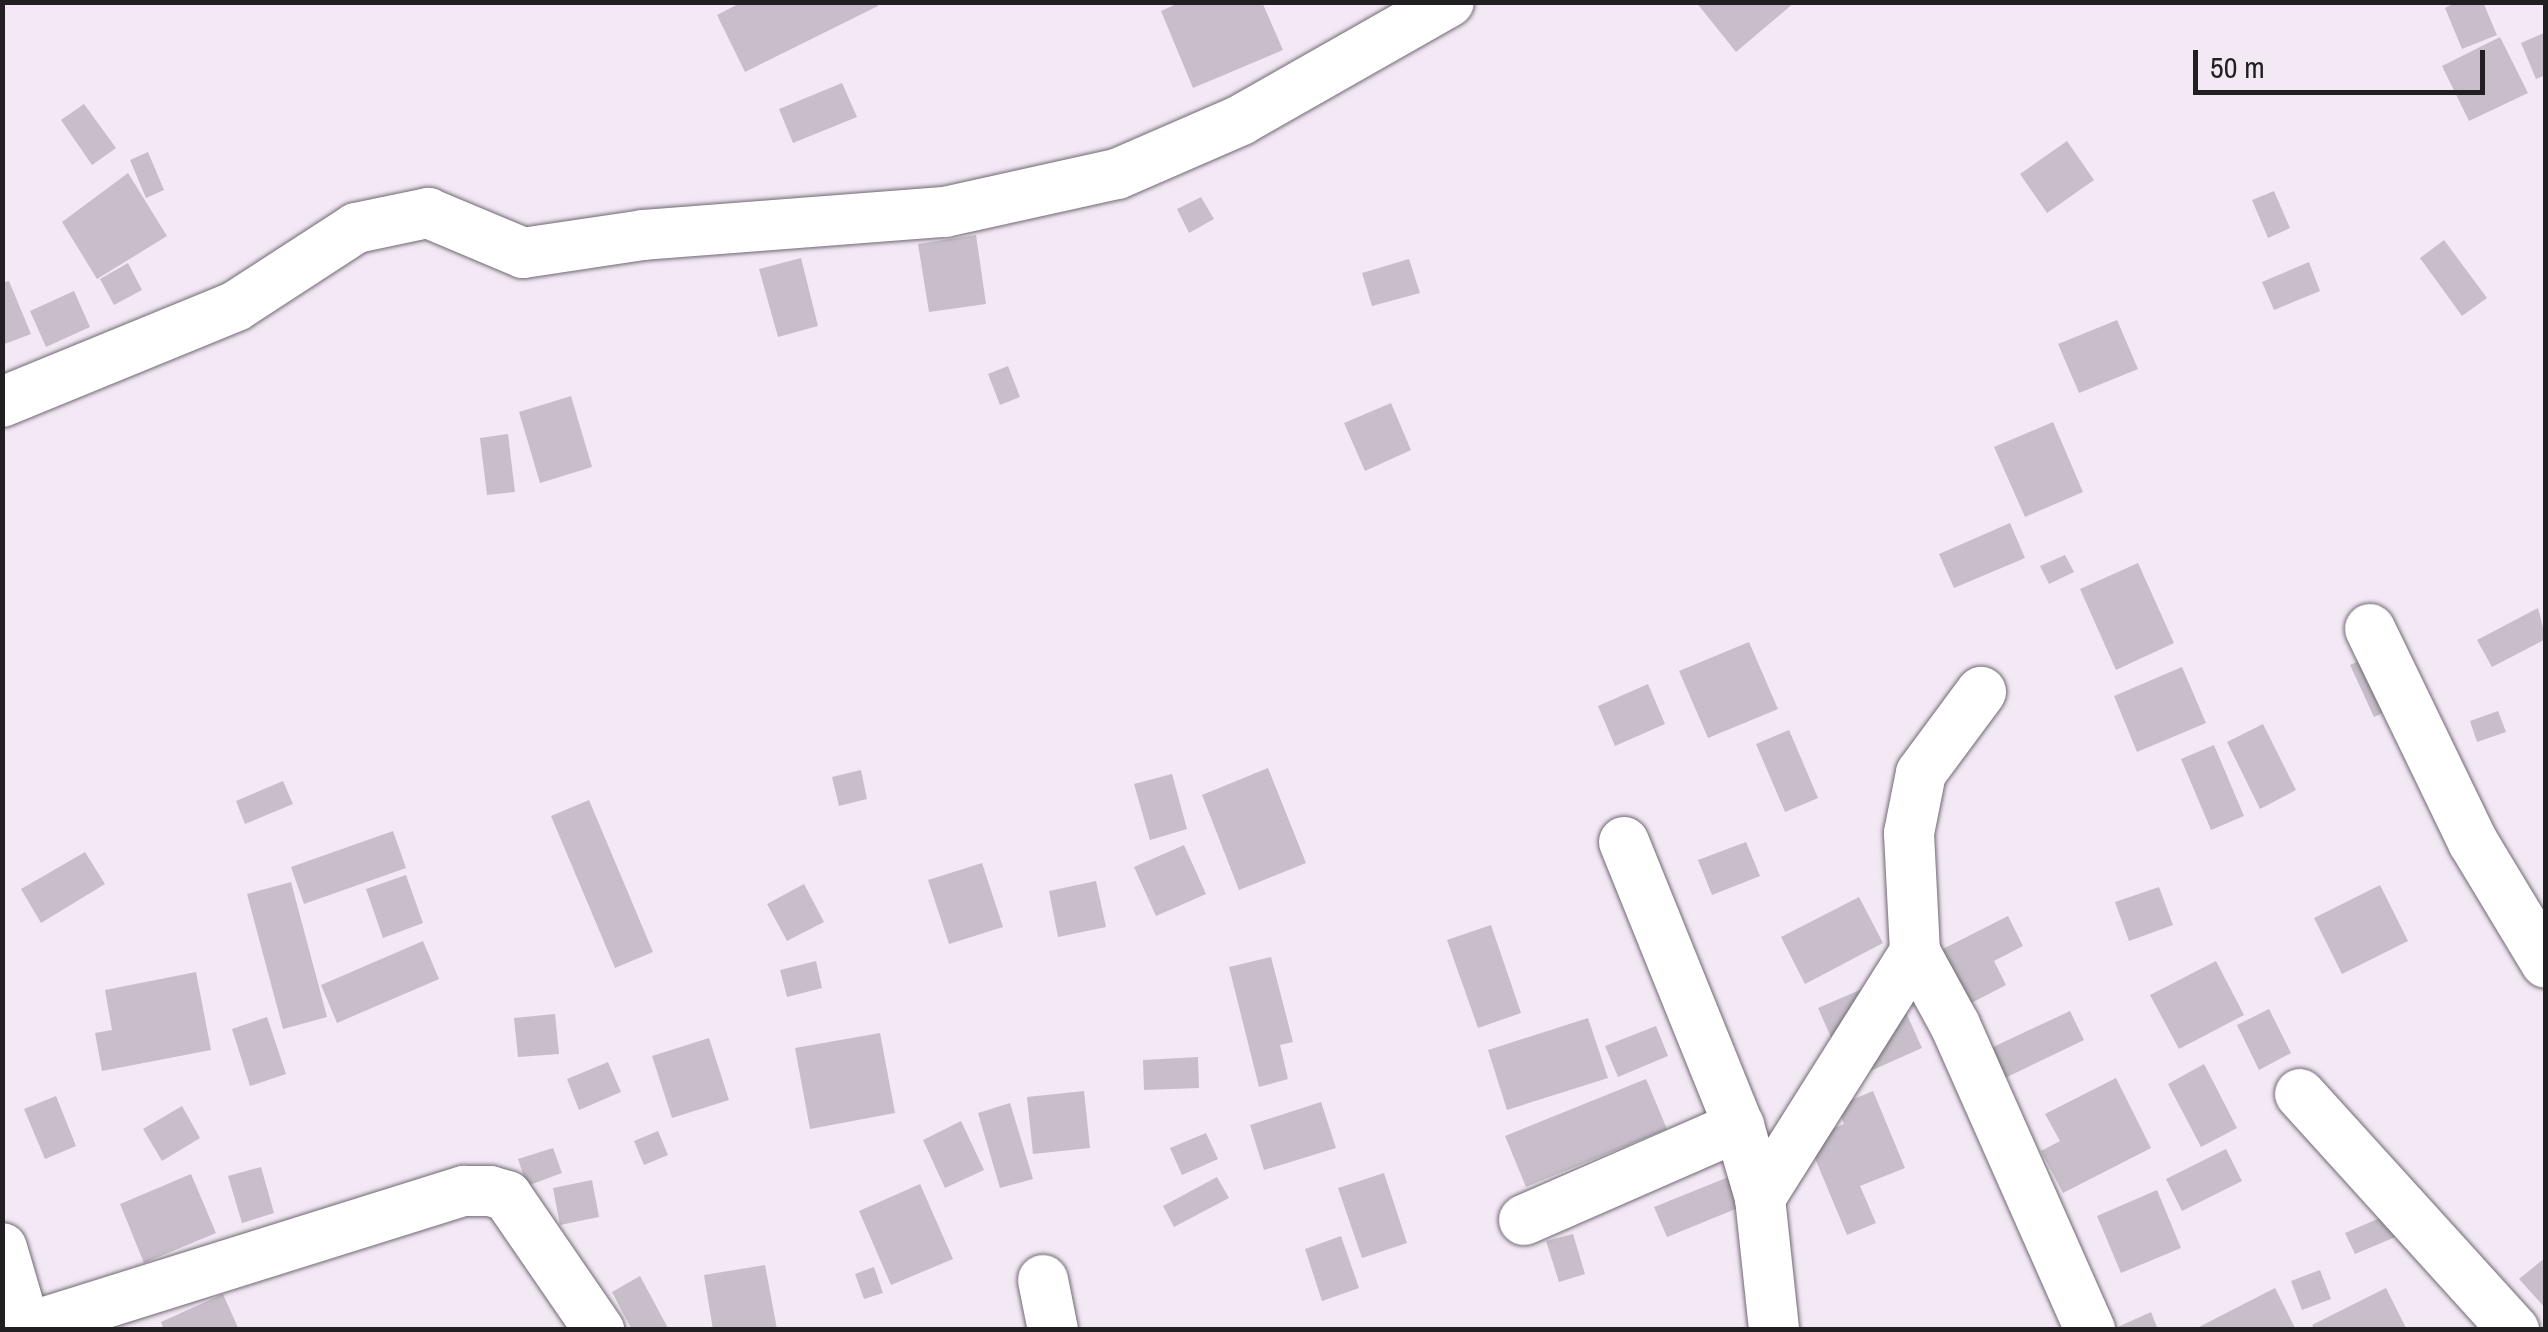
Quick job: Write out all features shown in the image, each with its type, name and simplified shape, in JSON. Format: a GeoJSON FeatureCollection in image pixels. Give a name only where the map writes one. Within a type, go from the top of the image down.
{"type":"FeatureCollection","features":[{"type":"Feature","properties":{"kind":"street"},"geometry":{"type":"LineString","coordinates":[[2,402],[236,306],[356,228],[392,220],[428,213],[523,253],[643,234],[946,212],[1117,174],[1241,120],[1449,2]]}},
{"type":"Feature","properties":{"kind":"street"},"geometry":{"type":"LineString","coordinates":[[2370,629],[2473,842],[2546,963]]}},
{"type":"Feature","properties":{"kind":"street"},"geometry":{"type":"LineString","coordinates":[[1981,692],[1921,773],[1909,833],[1915,952],[1955,1025],[2090,1330]]}},
{"type":"Feature","properties":{"kind":"street"},"geometry":{"type":"LineString","coordinates":[[1624,842],[1738,1126],[1760,1198],[1774,1330]]}},
{"type":"Feature","properties":{"kind":"street"},"geometry":{"type":"LineString","coordinates":[[1760,1198],[1915,952]]}},
{"type":"Feature","properties":{"kind":"street"},"geometry":{"type":"LineString","coordinates":[[2300,1094],[2514,1330]]}},
{"type":"Feature","properties":{"kind":"street"},"geometry":{"type":"LineString","coordinates":[[1524,1220],[1738,1126]]}},
{"type":"Feature","properties":{"kind":"street"},"geometry":{"type":"LineString","coordinates":[[2,1248],[26,1329],[464,1191],[490,1190],[507,1196],[600,1330]]}},
{"type":"Feature","properties":{"kind":"street"},"geometry":{"type":"LineString","coordinates":[[1043,1280],[1053,1330]]}},
{"type":"Feature","properties":{"kind":"building"},"geometry":{"type":"Polygon","coordinates":[[[742,2],[876,2],[878,6],[745,72],[717,15],[742,2]]]}},
{"type":"Feature","properties":{"kind":"building"},"geometry":{"type":"Polygon","coordinates":[[[1181,2],[1262,2],[1283,50],[1193,88],[1161,11],[1181,2]]]}},
{"type":"Feature","properties":{"kind":"building"},"geometry":{"type":"Polygon","coordinates":[[[1696,2],[1795,2],[1736,52],[1696,2]]]}},
{"type":"Feature","properties":{"kind":"building"},"geometry":{"type":"Polygon","coordinates":[[[2457,2],[2483,2],[2497,35],[2462,49],[2445,8],[2457,2]]]}},
{"type":"Feature","properties":{"kind":"building"},"geometry":{"type":"Polygon","coordinates":[[[2546,32],[2546,75],[2536,79],[2521,43],[2546,32]]]}},
{"type":"Feature","properties":{"kind":"building"},"geometry":{"type":"Polygon","coordinates":[[[2500,37],[2528,93],[2469,121],[2442,66],[2500,37]]]}},
{"type":"Feature","properties":{"kind":"building"},"geometry":{"type":"Polygon","coordinates":[[[842,83],[857,117],[793,143],[779,109],[842,83]]]}},
{"type":"Feature","properties":{"kind":"building"},"geometry":{"type":"Polygon","coordinates":[[[84,104],[116,148],[92,165],[61,120],[84,104]]]}},
{"type":"Feature","properties":{"kind":"building"},"geometry":{"type":"Polygon","coordinates":[[[2067,141],[2094,180],[2047,213],[2020,174],[2067,141]]]}},
{"type":"Feature","properties":{"kind":"building"},"geometry":{"type":"Polygon","coordinates":[[[148,152],[164,190],[146,198],[130,160],[148,152]]]}},
{"type":"Feature","properties":{"kind":"building"},"geometry":{"type":"Polygon","coordinates":[[[128,173],[167,236],[97,279],[62,222],[128,173]]]}},
{"type":"Feature","properties":{"kind":"building"},"geometry":{"type":"Polygon","coordinates":[[[2274,191],[2290,228],[2268,238],[2252,200],[2274,191]]]}},
{"type":"Feature","properties":{"kind":"building"},"geometry":{"type":"Polygon","coordinates":[[[1201,197],[1214,219],[1189,233],[1177,209],[1201,197]]]}},
{"type":"Feature","properties":{"kind":"building"},"geometry":{"type":"Polygon","coordinates":[[[976,235],[986,304],[929,312],[918,244],[976,235]]]}},
{"type":"Feature","properties":{"kind":"building"},"geometry":{"type":"Polygon","coordinates":[[[2444,240],[2487,298],[2462,316],[2420,258],[2444,240]]]}},
{"type":"Feature","properties":{"kind":"building"},"geometry":{"type":"Polygon","coordinates":[[[801,258],[818,326],[778,337],[759,269],[801,258]]]}},
{"type":"Feature","properties":{"kind":"building"},"geometry":{"type":"Polygon","coordinates":[[[1409,259],[1420,293],[1372,306],[1362,273],[1409,259]]]}},
{"type":"Feature","properties":{"kind":"building"},"geometry":{"type":"Polygon","coordinates":[[[2309,262],[2320,291],[2274,310],[2262,282],[2309,262]]]}},
{"type":"Feature","properties":{"kind":"building"},"geometry":{"type":"Polygon","coordinates":[[[128,263],[142,290],[114,305],[100,279],[128,263]]]}},
{"type":"Feature","properties":{"kind":"building"},"geometry":{"type":"Polygon","coordinates":[[[9,281],[31,334],[2,345],[2,283],[9,281]]]}},
{"type":"Feature","properties":{"kind":"building"},"geometry":{"type":"Polygon","coordinates":[[[74,291],[90,327],[46,347],[30,311],[74,291]]]}},
{"type":"Feature","properties":{"kind":"building"},"geometry":{"type":"Polygon","coordinates":[[[2117,320],[2138,369],[2079,393],[2058,344],[2117,320]]]}},
{"type":"Feature","properties":{"kind":"building"},"geometry":{"type":"Polygon","coordinates":[[[1008,366],[1020,397],[1000,405],[988,374],[1008,366]]]}},
{"type":"Feature","properties":{"kind":"building"},"geometry":{"type":"Polygon","coordinates":[[[571,396],[592,467],[540,483],[519,412],[571,396]]]}},
{"type":"Feature","properties":{"kind":"building"},"geometry":{"type":"Polygon","coordinates":[[[1391,403],[1411,450],[1365,471],[1344,423],[1391,403]]]}},
{"type":"Feature","properties":{"kind":"building"},"geometry":{"type":"Polygon","coordinates":[[[2053,422],[2083,492],[2025,517],[1994,447],[2053,422]]]}},
{"type":"Feature","properties":{"kind":"building"},"geometry":{"type":"Polygon","coordinates":[[[508,434],[515,492],[487,495],[480,438],[508,434]]]}},
{"type":"Feature","properties":{"kind":"building"},"geometry":{"type":"Polygon","coordinates":[[[2010,523],[2025,558],[1954,588],[1939,554],[2010,523]]]}},
{"type":"Feature","properties":{"kind":"building"},"geometry":{"type":"Polygon","coordinates":[[[2065,555],[2074,572],[2049,584],[2040,566],[2065,555]]]}},
{"type":"Feature","properties":{"kind":"building"},"geometry":{"type":"Polygon","coordinates":[[[2138,563],[2174,643],[2116,670],[2080,589],[2138,563]]]}},
{"type":"Feature","properties":{"kind":"building"},"geometry":{"type":"Polygon","coordinates":[[[2538,608],[2546,639],[2492,667],[2477,640],[2538,608]]]}},
{"type":"Feature","properties":{"kind":"building"},"geometry":{"type":"Polygon","coordinates":[[[1749,642],[1778,709],[1708,738],[1679,671],[1749,642]]]}},
{"type":"Feature","properties":{"kind":"building"},"geometry":{"type":"Polygon","coordinates":[[[2382,651],[2406,702],[2374,717],[2350,665],[2382,651]]]}},
{"type":"Feature","properties":{"kind":"building"},"geometry":{"type":"Polygon","coordinates":[[[2182,667],[2206,723],[2137,752],[2114,696],[2182,667]]]}},
{"type":"Feature","properties":{"kind":"building"},"geometry":{"type":"Polygon","coordinates":[[[1648,684],[1665,724],[1615,746],[1598,706],[1648,684]]]}},
{"type":"Feature","properties":{"kind":"building"},"geometry":{"type":"Polygon","coordinates":[[[2498,711],[2506,732],[2477,742],[2470,721],[2498,711]]]}},
{"type":"Feature","properties":{"kind":"building"},"geometry":{"type":"Polygon","coordinates":[[[2263,724],[2296,790],[2260,809],[2227,742],[2263,724]]]}},
{"type":"Feature","properties":{"kind":"building"},"geometry":{"type":"Polygon","coordinates":[[[1789,730],[1818,798],[1785,812],[1756,744],[1789,730]]]}},
{"type":"Feature","properties":{"kind":"building"},"geometry":{"type":"Polygon","coordinates":[[[2214,745],[2244,816],[2211,830],[2181,759],[2214,745]]]}},
{"type":"Feature","properties":{"kind":"building"},"geometry":{"type":"Polygon","coordinates":[[[1268,768],[1306,863],[1239,890],[1202,795],[1268,768]]]}},
{"type":"Feature","properties":{"kind":"building"},"geometry":{"type":"Polygon","coordinates":[[[861,770],[867,799],[839,806],[832,777],[861,770]]]}},
{"type":"Feature","properties":{"kind":"building"},"geometry":{"type":"Polygon","coordinates":[[[1172,774],[1187,829],[1150,840],[1134,784],[1172,774]]]}},
{"type":"Feature","properties":{"kind":"building"},"geometry":{"type":"Polygon","coordinates":[[[283,781],[293,804],[245,824],[236,801],[283,781]]]}},
{"type":"Feature","properties":{"kind":"building"},"geometry":{"type":"Polygon","coordinates":[[[589,800],[653,952],[615,968],[551,816],[589,800]]]}},
{"type":"Feature","properties":{"kind":"building"},"geometry":{"type":"Polygon","coordinates":[[[393,831],[406,868],[304,904],[291,867],[393,831]]]}},
{"type":"Feature","properties":{"kind":"building"},"geometry":{"type":"Polygon","coordinates":[[[1746,842],[1760,876],[1712,895],[1698,860],[1746,842]]]}},
{"type":"Feature","properties":{"kind":"building"},"geometry":{"type":"Polygon","coordinates":[[[1184,845],[1206,894],[1156,916],[1134,867],[1184,845]]]}},
{"type":"Feature","properties":{"kind":"building"},"geometry":{"type":"Polygon","coordinates":[[[85,852],[105,884],[41,923],[21,889],[85,852]]]}},
{"type":"Feature","properties":{"kind":"building"},"geometry":{"type":"Polygon","coordinates":[[[982,863],[1003,927],[949,944],[928,880],[982,863]]]}},
{"type":"Feature","properties":{"kind":"building"},"geometry":{"type":"Polygon","coordinates":[[[406,875],[423,923],[383,938],[366,889],[406,875]]]}},
{"type":"Feature","properties":{"kind":"building"},"geometry":{"type":"Polygon","coordinates":[[[1096,881],[1106,927],[1058,937],[1049,891],[1096,881]]]}},
{"type":"Feature","properties":{"kind":"building"},"geometry":{"type":"Polygon","coordinates":[[[291,882],[327,1017],[283,1029],[247,894],[291,882]]]}},
{"type":"Feature","properties":{"kind":"building"},"geometry":{"type":"Polygon","coordinates":[[[804,884],[824,922],[787,941],[767,904],[804,884]]]}},
{"type":"Feature","properties":{"kind":"building"},"geometry":{"type":"Polygon","coordinates":[[[2380,885],[2408,941],[2342,974],[2314,918],[2380,885]]]}},
{"type":"Feature","properties":{"kind":"building"},"geometry":{"type":"Polygon","coordinates":[[[2159,887],[2173,925],[2129,941],[2115,902],[2159,887]]]}},
{"type":"Feature","properties":{"kind":"building"},"geometry":{"type":"Polygon","coordinates":[[[1859,897],[1883,943],[1805,984],[1781,937],[1859,897]]]}},
{"type":"Feature","properties":{"kind":"building"},"geometry":{"type":"Polygon","coordinates":[[[2008,916],[2023,946],[1994,961],[2006,985],[1952,1013],[1925,958],[2008,916]]]}},
{"type":"Feature","properties":{"kind":"building"},"geometry":{"type":"Polygon","coordinates":[[[1491,925],[1521,1013],[1478,1028],[1447,940],[1491,925]]]}},
{"type":"Feature","properties":{"kind":"building"},"geometry":{"type":"Polygon","coordinates":[[[423,941],[439,979],[337,1023],[321,985],[423,941]]]}},
{"type":"Feature","properties":{"kind":"building"},"geometry":{"type":"Polygon","coordinates":[[[1271,957],[1293,1042],[1280,1045],[1288,1079],[1259,1087],[1229,967],[1271,957]]]}},
{"type":"Feature","properties":{"kind":"building"},"geometry":{"type":"Polygon","coordinates":[[[816,961],[822,988],[787,997],[780,970],[816,961]]]}},
{"type":"Feature","properties":{"kind":"building"},"geometry":{"type":"Polygon","coordinates":[[[2216,961],[2244,1015],[2179,1049],[2150,995],[2216,961]]]}},
{"type":"Feature","properties":{"kind":"building"},"geometry":{"type":"Polygon","coordinates":[[[196,972],[211,1050],[102,1071],[95,1033],[112,1030],[105,990],[196,972]]]}},
{"type":"Feature","properties":{"kind":"building"},"geometry":{"type":"Polygon","coordinates":[[[1890,977],[1922,1048],[1850,1080],[1818,1008],[1890,977]]]}},
{"type":"Feature","properties":{"kind":"building"},"geometry":{"type":"Polygon","coordinates":[[[2269,1009],[2291,1053],[2259,1070],[2237,1025],[2269,1009]]]}},
{"type":"Feature","properties":{"kind":"building"},"geometry":{"type":"Polygon","coordinates":[[[2070,1011],[2084,1040],[2005,1078],[1991,1048],[2070,1011]]]}},
{"type":"Feature","properties":{"kind":"building"},"geometry":{"type":"Polygon","coordinates":[[[555,1014],[559,1054],[518,1057],[514,1018],[555,1014]]]}},
{"type":"Feature","properties":{"kind":"building"},"geometry":{"type":"Polygon","coordinates":[[[267,1017],[286,1074],[250,1086],[232,1029],[267,1017]]]}},
{"type":"Feature","properties":{"kind":"building"},"geometry":{"type":"Polygon","coordinates":[[[1588,1018],[1608,1078],[1507,1110],[1488,1050],[1588,1018]]]}},
{"type":"Feature","properties":{"kind":"building"},"geometry":{"type":"Polygon","coordinates":[[[1656,1026],[1668,1056],[1618,1077],[1605,1046],[1656,1026]]]}},
{"type":"Feature","properties":{"kind":"building"},"geometry":{"type":"Polygon","coordinates":[[[880,1033],[895,1113],[810,1129],[795,1048],[880,1033]]]}},
{"type":"Feature","properties":{"kind":"building"},"geometry":{"type":"Polygon","coordinates":[[[709,1038],[729,1100],[672,1118],[652,1056],[709,1038]]]}},
{"type":"Feature","properties":{"kind":"building"},"geometry":{"type":"Polygon","coordinates":[[[1198,1057],[1199,1088],[1144,1090],[1143,1060],[1198,1057]]]}},
{"type":"Feature","properties":{"kind":"building"},"geometry":{"type":"Polygon","coordinates":[[[608,1062],[621,1092],[579,1110],[567,1079],[608,1062]]]}},
{"type":"Feature","properties":{"kind":"building"},"geometry":{"type":"Polygon","coordinates":[[[2204,1064],[2237,1128],[2201,1147],[2168,1084],[2204,1064]]]}},
{"type":"Feature","properties":{"kind":"building"},"geometry":{"type":"Polygon","coordinates":[[[2116,1078],[2151,1148],[2063,1193],[2041,1151],[2060,1141],[2045,1114],[2116,1078]]]}},
{"type":"Feature","properties":{"kind":"building"},"geometry":{"type":"Polygon","coordinates":[[[1646,1079],[1667,1129],[1526,1187],[1505,1136],[1646,1079]]]}},
{"type":"Feature","properties":{"kind":"building"},"geometry":{"type":"Polygon","coordinates":[[[1084,1091],[1090,1148],[1033,1154],[1027,1097],[1084,1091]]]}},
{"type":"Feature","properties":{"kind":"building"},"geometry":{"type":"Polygon","coordinates":[[[1873,1091],[1905,1168],[1860,1186],[1876,1223],[1847,1235],[1807,1139],[1844,1124],[1837,1106],[1873,1091]]]}},
{"type":"Feature","properties":{"kind":"building"},"geometry":{"type":"Polygon","coordinates":[[[56,1096],[76,1146],[45,1159],[24,1109],[56,1096]]]}},
{"type":"Feature","properties":{"kind":"building"},"geometry":{"type":"Polygon","coordinates":[[[1321,1102],[1336,1148],[1264,1170],[1250,1125],[1321,1102]]]}},
{"type":"Feature","properties":{"kind":"building"},"geometry":{"type":"Polygon","coordinates":[[[1010,1103],[1033,1179],[1000,1188],[978,1113],[1010,1103]]]}},
{"type":"Feature","properties":{"kind":"building"},"geometry":{"type":"Polygon","coordinates":[[[182,1106],[200,1138],[162,1161],[143,1129],[182,1106]]]}},
{"type":"Feature","properties":{"kind":"building"},"geometry":{"type":"Polygon","coordinates":[[[961,1121],[984,1170],[945,1188],[923,1140],[961,1121]]]}},
{"type":"Feature","properties":{"kind":"building"},"geometry":{"type":"Polygon","coordinates":[[[658,1131],[668,1155],[644,1165],[634,1141],[658,1131]]]}},
{"type":"Feature","properties":{"kind":"building"},"geometry":{"type":"Polygon","coordinates":[[[1206,1133],[1218,1159],[1182,1175],[1170,1148],[1206,1133]]]}},
{"type":"Feature","properties":{"kind":"building"},"geometry":{"type":"Polygon","coordinates":[[[553,1148],[562,1173],[527,1186],[518,1159],[553,1148]]]}},
{"type":"Feature","properties":{"kind":"building"},"geometry":{"type":"Polygon","coordinates":[[[2226,1149],[2242,1181],[2182,1211],[2166,1179],[2226,1149]]]}},
{"type":"Feature","properties":{"kind":"building"},"geometry":{"type":"Polygon","coordinates":[[[261,1167],[274,1213],[242,1223],[228,1176],[261,1167]]]}},
{"type":"Feature","properties":{"kind":"building"},"geometry":{"type":"Polygon","coordinates":[[[1384,1173],[1407,1243],[1362,1258],[1338,1188],[1384,1173]]]}},
{"type":"Feature","properties":{"kind":"building"},"geometry":{"type":"Polygon","coordinates":[[[191,1174],[216,1233],[144,1263],[120,1204],[191,1174]]]}},
{"type":"Feature","properties":{"kind":"building"},"geometry":{"type":"Polygon","coordinates":[[[1731,1176],[1743,1206],[1667,1237],[1654,1207],[1731,1176]]]}},
{"type":"Feature","properties":{"kind":"building"},"geometry":{"type":"Polygon","coordinates":[[[1217,1177],[1229,1198],[1174,1227],[1163,1206],[1217,1177]]]}},
{"type":"Feature","properties":{"kind":"building"},"geometry":{"type":"Polygon","coordinates":[[[592,1180],[599,1217],[560,1225],[553,1188],[592,1180]]]}},
{"type":"Feature","properties":{"kind":"building"},"geometry":{"type":"Polygon","coordinates":[[[920,1184],[953,1259],[891,1285],[859,1211],[920,1184]]]}},
{"type":"Feature","properties":{"kind":"building"},"geometry":{"type":"Polygon","coordinates":[[[2157,1190],[2181,1248],[2121,1273],[2097,1216],[2157,1190]]]}},
{"type":"Feature","properties":{"kind":"building"},"geometry":{"type":"Polygon","coordinates":[[[2403,1208],[2412,1230],[2355,1254],[2345,1233],[2403,1208]]]}},
{"type":"Feature","properties":{"kind":"building"},"geometry":{"type":"Polygon","coordinates":[[[1573,1234],[1585,1274],[1559,1282],[1546,1241],[1573,1234]]]}},
{"type":"Feature","properties":{"kind":"building"},"geometry":{"type":"Polygon","coordinates":[[[1341,1236],[1359,1288],[1322,1301],[1305,1249],[1341,1236]]]}},
{"type":"Feature","properties":{"kind":"building"},"geometry":{"type":"Polygon","coordinates":[[[2546,1257],[2546,1309],[2519,1279],[2546,1257]]]}},
{"type":"Feature","properties":{"kind":"building"},"geometry":{"type":"Polygon","coordinates":[[[765,1265],[777,1329],[713,1330],[704,1275],[765,1265]]]}},
{"type":"Feature","properties":{"kind":"building"},"geometry":{"type":"Polygon","coordinates":[[[874,1267],[883,1293],[864,1299],[855,1274],[874,1267]]]}},
{"type":"Feature","properties":{"kind":"building"},"geometry":{"type":"Polygon","coordinates":[[[2320,1270],[2331,1299],[2302,1310],[2291,1281],[2320,1270]]]}},
{"type":"Feature","properties":{"kind":"building"},"geometry":{"type":"Polygon","coordinates":[[[640,1276],[669,1330],[632,1330],[612,1292],[640,1276]]]}},
{"type":"Feature","properties":{"kind":"building"},"geometry":{"type":"Polygon","coordinates":[[[2275,1288],[2296,1330],[2193,1330],[2275,1288]]]}},
{"type":"Feature","properties":{"kind":"building"},"geometry":{"type":"Polygon","coordinates":[[[2386,1288],[2407,1330],[2315,1330],[2312,1325],[2386,1288]]]}},
{"type":"Feature","properties":{"kind":"building"},"geometry":{"type":"Polygon","coordinates":[[[223,1294],[239,1330],[164,1330],[161,1322],[223,1294]]]}},
{"type":"Feature","properties":{"kind":"building"},"geometry":{"type":"Polygon","coordinates":[[[2151,1312],[2158,1330],[2111,1330],[2151,1312]]]}}]}
